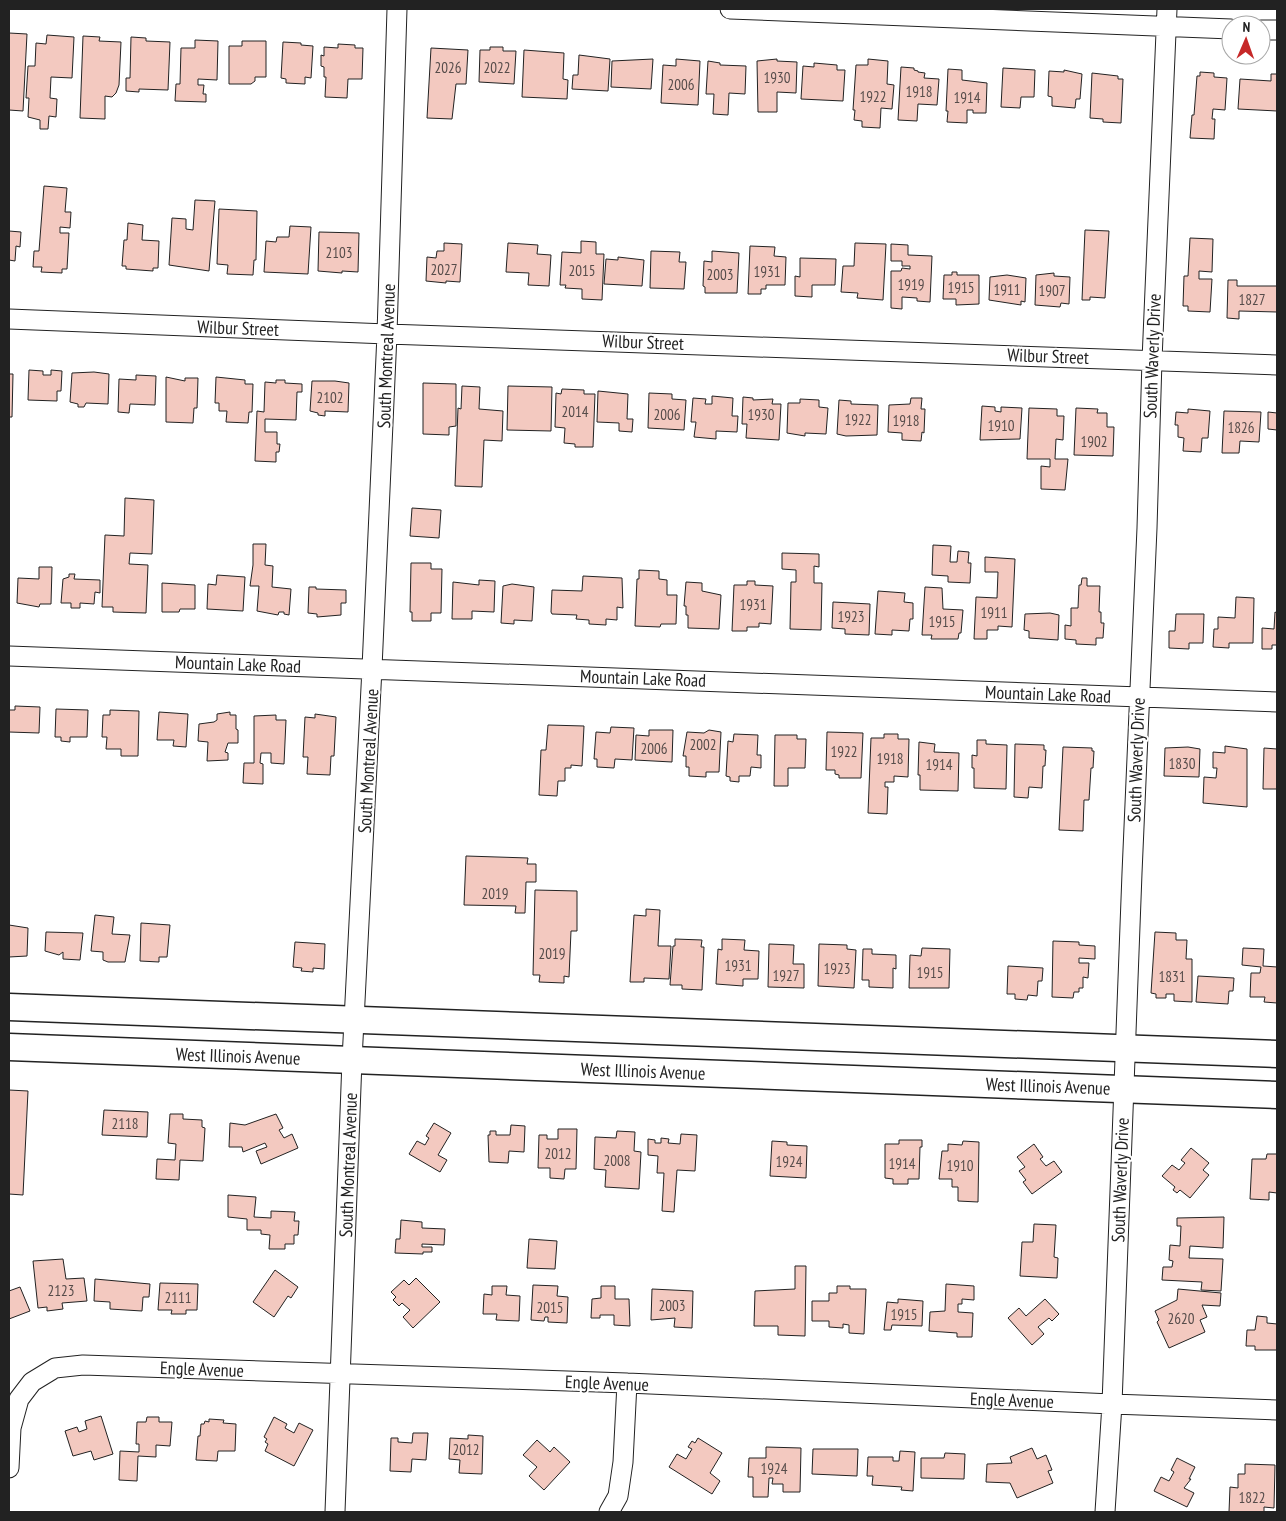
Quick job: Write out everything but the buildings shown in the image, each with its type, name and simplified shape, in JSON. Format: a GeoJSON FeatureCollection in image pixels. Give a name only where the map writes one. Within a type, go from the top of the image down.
{"type":"FeatureCollection","features":[{"type":"Feature","properties":{"kind":"main road"},"geometry":{"type":"LineString","coordinates":[[9,1007],[1277,1054]]}},
{"type":"Feature","properties":{"kind":"main road"},"geometry":{"type":"LineString","coordinates":[[741,1074],[742,1033]]}},
{"type":"Feature","properties":{"kind":"main road","name":"West Illinois Avenue"},"geometry":{"type":"LineString","coordinates":[[9,1047],[1277,1095]]}},
{"type":"Feature","properties":{"kind":"street","name":"South Montreal Avenue"},"geometry":{"type":"LineString","coordinates":[[335,1512],[352,1060],[387,334],[397,9]]}},
{"type":"Feature","properties":{"kind":"street"},"geometry":{"type":"LineString","coordinates":[[730,9],[1167,18],[1221,26]]}},
{"type":"Feature","properties":{"kind":"street","name":"South Waverly Drive"},"geometry":{"type":"LineString","coordinates":[[1105,1512],[1112,1404],[1167,18]]}},
{"type":"Feature","properties":{"kind":"street","name":"Wilbur Street"},"geometry":{"type":"LineString","coordinates":[[9,319],[1277,365]]}},
{"type":"Feature","properties":{"kind":"street","name":"Mountain Lake Road"},"geometry":{"type":"LineString","coordinates":[[9,656],[1277,702]]}},
{"type":"Feature","properties":{"kind":"street","name":"Engle Avenue"},"geometry":{"type":"LineString","coordinates":[[9,1468],[11,1428],[19,1399],[32,1382],[55,1368],[83,1365],[627,1384],[1277,1410]]}},
{"type":"Feature","properties":{"kind":"street"},"geometry":{"type":"LineString","coordinates":[[609,1512],[618,1496],[623,1462],[627,1384]]}}]}
